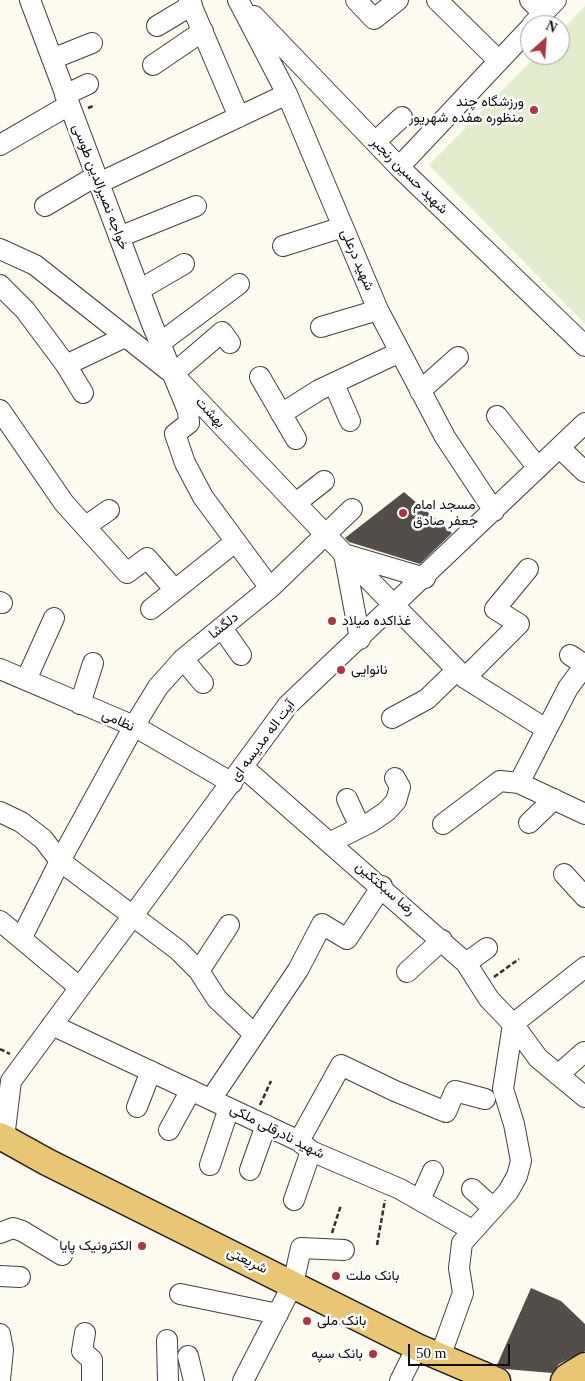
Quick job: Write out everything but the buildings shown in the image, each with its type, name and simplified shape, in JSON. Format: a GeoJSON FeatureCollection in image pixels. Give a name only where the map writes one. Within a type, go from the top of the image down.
{"type":"FeatureCollection","features":[{"type":"Feature","properties":{"kind":"main road","name":"شریعتی"},"geometry":{"type":"LineString","coordinates":[[2,1137],[47,1162],[429,1352],[497,1381]]}},
{"type":"Feature","properties":{"kind":"main road"},"geometry":{"type":"LineString","coordinates":[[564,1381],[567,1376],[585,1366]]}},
{"type":"Feature","properties":{"kind":"street","name":"شهید درعلی"},"geometry":{"type":"LineString","coordinates":[[238,0],[288,94],[378,310],[445,437],[494,511]]}},
{"type":"Feature","properties":{"kind":"street","name":"شهید حسین رنجبر"},"geometry":{"type":"LineString","coordinates":[[238,0],[399,167],[585,346]]}},
{"type":"Feature","properties":{"kind":"street"},"geometry":{"type":"LineString","coordinates":[[356,0],[374,19],[398,0]]}},
{"type":"Feature","properties":{"kind":"street"},"geometry":{"type":"LineString","coordinates":[[437,0],[498,61]]}},
{"type":"Feature","properties":{"kind":"street","name":"خواجه نصیرالدین طوسی"},"geometry":{"type":"LineString","coordinates":[[35,2],[52,59],[67,100],[139,290],[188,412],[189,423],[174,434],[185,463],[203,497],[235,542]]}},
{"type":"Feature","properties":{"kind":"street"},"geometry":{"type":"LineString","coordinates":[[157,26],[191,3],[239,117]]}},
{"type":"Feature","properties":{"kind":"street"},"geometry":{"type":"LineString","coordinates":[[399,167],[498,61],[538,13]]}},
{"type":"Feature","properties":{"kind":"street"},"geometry":{"type":"LineString","coordinates":[[153,65],[203,32]]}},
{"type":"Feature","properties":{"kind":"street"},"geometry":{"type":"LineString","coordinates":[[52,59],[92,43]]}},
{"type":"Feature","properties":{"kind":"street"},"geometry":{"type":"LineString","coordinates":[[0,145],[88,84]]}},
{"type":"Feature","properties":{"kind":"street"},"geometry":{"type":"LineString","coordinates":[[45,206],[97,179],[194,147],[239,117],[288,94]]}},
{"type":"Feature","properties":{"kind":"street"},"geometry":{"type":"LineString","coordinates":[[375,142],[402,117]]}},
{"type":"Feature","properties":{"kind":"street"},"geometry":{"type":"LineString","coordinates":[[119,237],[196,206]]}},
{"type":"Feature","properties":{"kind":"street"},"geometry":{"type":"LineString","coordinates":[[283,246],[343,227]]}},
{"type":"Feature","properties":{"kind":"street","name":"بهشت"},"geometry":{"type":"LineString","coordinates":[[0,250],[35,265],[173,374],[461,674],[546,729]]}},
{"type":"Feature","properties":{"kind":"street"},"geometry":{"type":"LineString","coordinates":[[139,290],[184,264]]}},
{"type":"Feature","properties":{"kind":"street"},"geometry":{"type":"LineString","coordinates":[[160,342],[239,284]]}},
{"type":"Feature","properties":{"kind":"street"},"geometry":{"type":"LineString","coordinates":[[0,285],[25,310],[66,365],[83,392]]}},
{"type":"Feature","properties":{"kind":"street"},"geometry":{"type":"LineString","coordinates":[[321,326],[378,310]]}},
{"type":"Feature","properties":{"kind":"street"},"geometry":{"type":"LineString","coordinates":[[173,374],[222,332],[230,343]]}},
{"type":"Feature","properties":{"kind":"street"},"geometry":{"type":"LineString","coordinates":[[66,365],[125,337]]}},
{"type":"Feature","properties":{"kind":"street"},"geometry":{"type":"LineString","coordinates":[[281,414],[319,390],[400,352]]}},
{"type":"Feature","properties":{"kind":"street"},"geometry":{"type":"LineString","coordinates":[[420,390],[458,357]]}},
{"type":"Feature","properties":{"kind":"street"},"geometry":{"type":"LineString","coordinates":[[260,377],[296,439]]}},
{"type":"Feature","properties":{"kind":"street"},"geometry":{"type":"LineString","coordinates":[[334,384],[350,420]]}},
{"type":"Feature","properties":{"kind":"street"},"geometry":{"type":"LineString","coordinates":[[0,410],[64,503],[127,573],[147,558],[175,590]]}},
{"type":"Feature","properties":{"kind":"street"},"geometry":{"type":"LineString","coordinates":[[497,416],[538,468]]}},
{"type":"Feature","properties":{"kind":"street","name":"آیت اله مدیسه ای"},"geometry":{"type":"LineString","coordinates":[[6,1084],[52,1025],[288,705],[395,606],[585,423]]}},
{"type":"Feature","properties":{"kind":"street"},"geometry":{"type":"LineString","coordinates":[[560,448],[585,472]]}},
{"type":"Feature","properties":{"kind":"street"},"geometry":{"type":"LineString","coordinates":[[296,503],[324,481]]}},
{"type":"Feature","properties":{"kind":"street","name":"دلگشا"},"geometry":{"type":"LineString","coordinates":[[22,937],[60,861],[134,726],[158,687],[183,659],[270,588],[352,509]]}},
{"type":"Feature","properties":{"kind":"street"},"geometry":{"type":"LineString","coordinates":[[86,526],[109,510]]}},
{"type":"Feature","properties":{"kind":"street"},"geometry":{"type":"LineString","coordinates":[[151,610],[235,542],[270,588]]}},
{"type":"Feature","properties":{"kind":"street"},"geometry":{"type":"LineString","coordinates":[[360,639],[344,554],[424,578]]}},
{"type":"Feature","properties":{"kind":"street"},"geometry":{"type":"LineString","coordinates":[[392,718],[427,699],[461,674],[519,624],[495,609],[528,569]]}},
{"type":"Feature","properties":{"kind":"street"},"geometry":{"type":"LineString","coordinates":[[26,680],[54,618]]}},
{"type":"Feature","properties":{"kind":"street"},"geometry":{"type":"LineString","coordinates":[[222,628],[241,655]]}},
{"type":"Feature","properties":{"kind":"street"},"geometry":{"type":"LineString","coordinates":[[183,659],[203,683]]}},
{"type":"Feature","properties":{"kind":"street"},"geometry":{"type":"LineString","coordinates":[[519,783],[580,662]]}},
{"type":"Feature","properties":{"kind":"street"},"geometry":{"type":"LineString","coordinates":[[80,704],[93,663]]}},
{"type":"Feature","properties":{"kind":"street","name":"نظامی"},"geometry":{"type":"LineString","coordinates":[[0,669],[134,726],[237,775]]}},
{"type":"Feature","properties":{"kind":"street","name":"رضا سبکتکین"},"geometry":{"type":"LineString","coordinates":[[237,775],[331,842],[442,940],[466,963],[489,999],[513,1024],[538,1058],[585,1097]]}},
{"type":"Feature","properties":{"kind":"street"},"geometry":{"type":"LineString","coordinates":[[331,842],[387,811],[396,801],[400,787],[395,778]]}},
{"type":"Feature","properties":{"kind":"street"},"geometry":{"type":"LineString","coordinates":[[443,824],[500,781],[519,783],[585,814]]}},
{"type":"Feature","properties":{"kind":"street"},"geometry":{"type":"LineString","coordinates":[[347,799],[360,827]]}},
{"type":"Feature","properties":{"kind":"street"},"geometry":{"type":"LineString","coordinates":[[529,823],[554,799]]}},
{"type":"Feature","properties":{"kind":"street"},"geometry":{"type":"LineString","coordinates":[[0,812],[21,822],[43,839],[60,861],[178,950],[198,971],[217,999],[253,1034]]}},
{"type":"Feature","properties":{"kind":"street"},"geometry":{"type":"LineString","coordinates":[[564,874],[585,897]]}},
{"type":"Feature","properties":{"kind":"street"},"geometry":{"type":"LineString","coordinates":[[211,1099],[253,1034],[298,970],[322,924],[347,939],[382,886]]}},
{"type":"Feature","properties":{"kind":"street"},"geometry":{"type":"LineString","coordinates":[[0,921],[22,937],[79,987]]}},
{"type":"Feature","properties":{"kind":"street"},"geometry":{"type":"LineString","coordinates":[[198,971],[229,925]]}},
{"type":"Feature","properties":{"kind":"street"},"geometry":{"type":"LineString","coordinates":[[407,972],[442,940]]}},
{"type":"Feature","properties":{"kind":"street"},"geometry":{"type":"LineString","coordinates":[[466,963],[487,948]]}},
{"type":"Feature","properties":{"kind":"street"},"geometry":{"type":"LineString","coordinates":[[400,1381],[429,1352],[463,1293],[459,1268],[462,1243],[508,1192],[517,1176],[521,1161],[514,1124],[503,1089],[513,1024],[585,967]]}},
{"type":"Feature","properties":{"kind":"street","name":"شهید نادرقلی ملکی"},"geometry":{"type":"LineString","coordinates":[[52,1025],[388,1184],[472,1230]]}},
{"type":"Feature","properties":{"kind":"street"},"geometry":{"type":"LineString","coordinates":[[558,1075],[584,1052]]}},
{"type":"Feature","properties":{"kind":"street"},"geometry":{"type":"LineString","coordinates":[[294,1200],[305,1146],[341,1064],[395,1091],[446,1112],[455,1091],[485,1099]]}},
{"type":"Feature","properties":{"kind":"street"},"geometry":{"type":"LineString","coordinates":[[137,1107],[151,1071]]}},
{"type":"Feature","properties":{"kind":"street"},"geometry":{"type":"LineString","coordinates":[[2,1137],[6,1084]]}},
{"type":"Feature","properties":{"kind":"street"},"geometry":{"type":"LineString","coordinates":[[169,1130],[190,1090]]}},
{"type":"Feature","properties":{"kind":"street"},"geometry":{"type":"LineString","coordinates":[[210,1165],[229,1108]]}},
{"type":"Feature","properties":{"kind":"street"},"geometry":{"type":"LineString","coordinates":[[250,1170],[260,1123]]}},
{"type":"Feature","properties":{"kind":"street"},"geometry":{"type":"LineString","coordinates":[[420,1200],[434,1171]]}},
{"type":"Feature","properties":{"kind":"street"},"geometry":{"type":"LineString","coordinates":[[472,1189],[493,1208]]}},
{"type":"Feature","properties":{"kind":"street"},"geometry":{"type":"LineString","coordinates":[[0,1233],[13,1228],[22,1231],[62,1256]]}},
{"type":"Feature","properties":{"kind":"street"},"geometry":{"type":"LineString","coordinates":[[243,1381],[293,1284],[301,1248],[335,1249]]}},
{"type":"Feature","properties":{"kind":"street"},"geometry":{"type":"LineString","coordinates":[[180,1294],[278,1314]]}},
{"type":"Feature","properties":{"kind":"street"},"geometry":{"type":"LineString","coordinates":[[86,1333],[82,1351],[92,1360],[92,1381]]}},
{"type":"Feature","properties":{"kind":"street"},"geometry":{"type":"LineString","coordinates":[[0,1334],[3,1350],[0,1380]]}},
{"type":"Feature","properties":{"kind":"street"},"geometry":{"type":"LineString","coordinates":[[166,1340],[168,1381]]}},
{"type":"Feature","properties":{"kind":"street"},"geometry":{"type":"LineString","coordinates":[[188,1356],[194,1381]]}},
{"type":"Feature","properties":{"kind":"path"},"geometry":{"type":"LineString","coordinates":[[481,986],[520,959]]}},
{"type":"Feature","properties":{"kind":"path"},"geometry":{"type":"LineString","coordinates":[[260,1123],[271,1080]]}},
{"type":"Feature","properties":{"kind":"path"},"geometry":{"type":"LineString","coordinates":[[377,1245],[388,1184]]}},
{"type":"Feature","properties":{"kind":"path"},"geometry":{"type":"LineString","coordinates":[[335,1249],[341,1205]]}},
{"type":"Feature","properties":{"kind":"green space","name":"ورزشگاه چند منظوره هفده شهریور"},"geometry":{"type":"Polygon","coordinates":[[[585,6],[585,324],[429,165],[527,65],[570,65],[570,22],[585,6]]]}},
{"type":"Feature","properties":{"kind":"place","name":"ورزشگاه چند منظوره هفده شهریور"},"geometry":{"type":"Point","coordinates":[534,110]}},
{"type":"Feature","properties":{"kind":"place","name":"مسجد امام جعفر صادق"},"geometry":{"type":"Point","coordinates":[403,513]}},
{"type":"Feature","properties":{"kind":"place","name":"غذاکده میلاد"},"geometry":{"type":"Point","coordinates":[332,621]}},
{"type":"Feature","properties":{"kind":"place","name":"نانوایی"},"geometry":{"type":"Point","coordinates":[341,670]}},
{"type":"Feature","properties":{"kind":"place","name":"الکترونیک پایا"},"geometry":{"type":"Point","coordinates":[142,1246]}},
{"type":"Feature","properties":{"kind":"place","name":"بانک ملت"},"geometry":{"type":"Point","coordinates":[336,1276]}},
{"type":"Feature","properties":{"kind":"place","name":"بانک ملی"},"geometry":{"type":"Point","coordinates":[307,1321]}},
{"type":"Feature","properties":{"kind":"place","name":"بانک سپه"},"geometry":{"type":"Point","coordinates":[373,1354]}}]}
